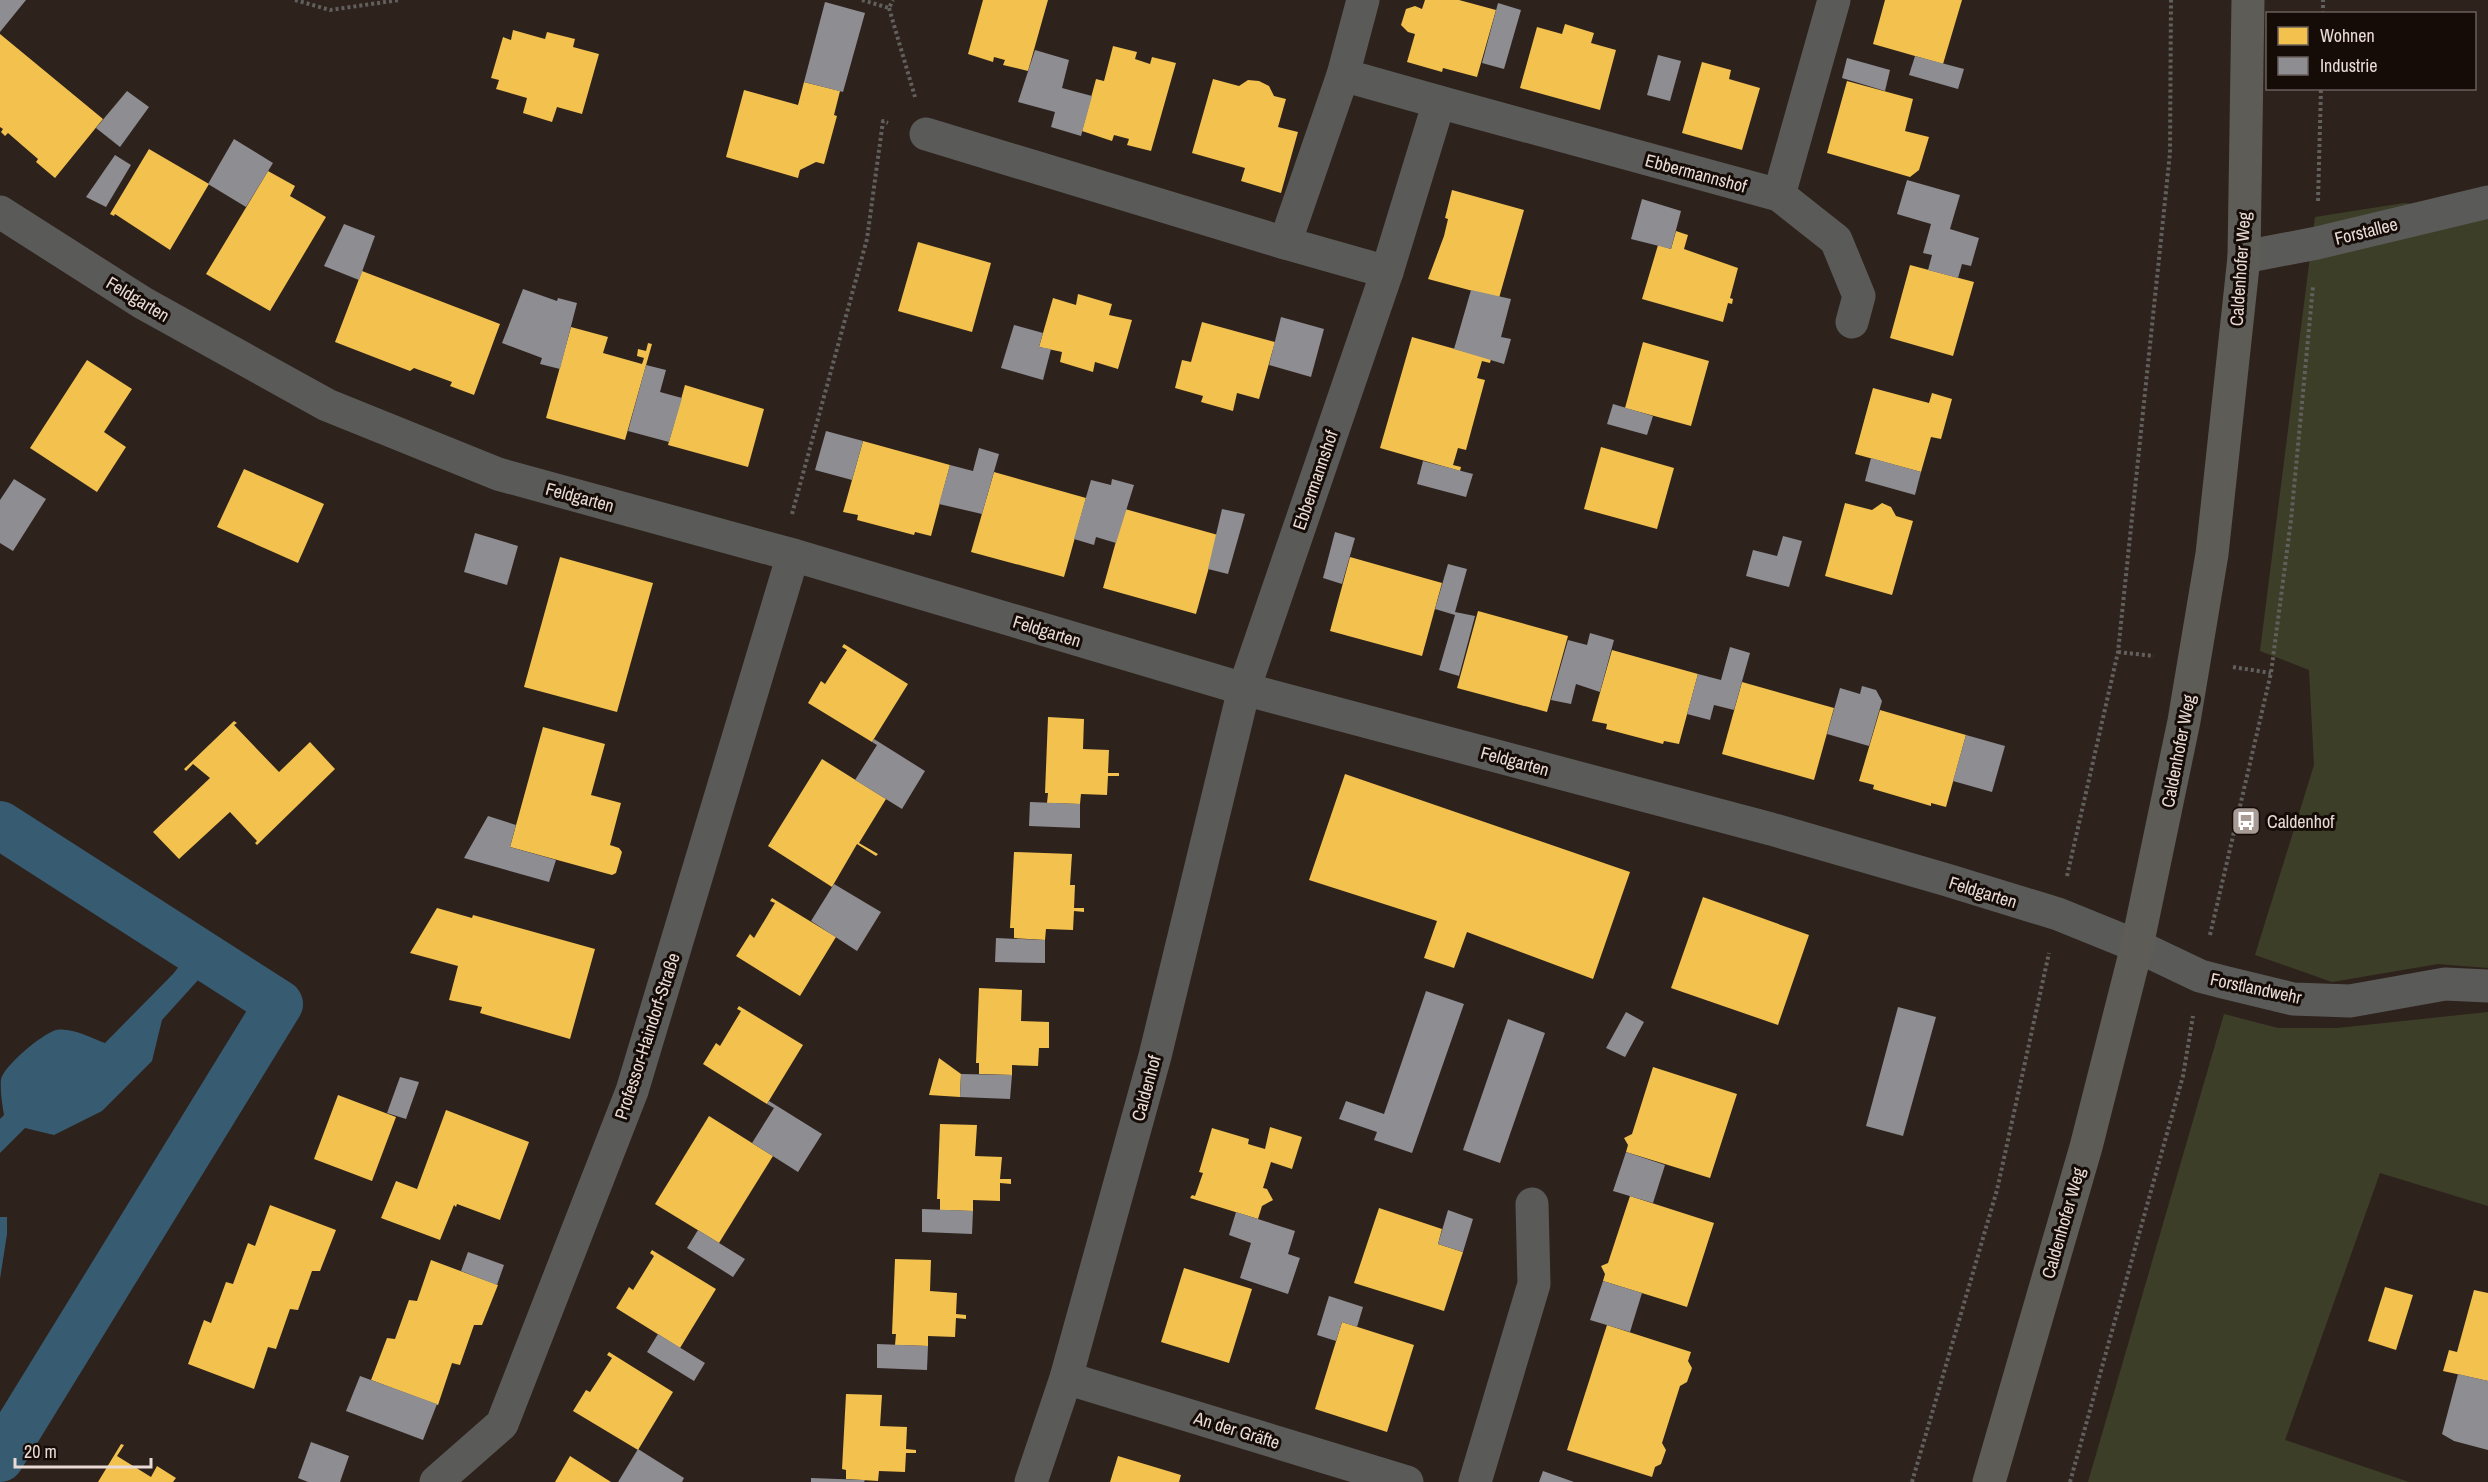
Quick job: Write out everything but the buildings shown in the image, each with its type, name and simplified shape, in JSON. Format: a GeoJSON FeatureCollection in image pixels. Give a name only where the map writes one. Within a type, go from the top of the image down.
{"type":"FeatureCollection","features":[{"type":"Feature","properties":{"kind":"main road","name":"Caldenhofer Weg"},"geometry":{"type":"LineString","coordinates":[[1989,1482],[2086,1147],[2137,946],[2182,732],[2212,554],[2244,257],[2248,0]]}},
{"type":"Feature","properties":{"kind":"street"},"geometry":{"type":"LineString","coordinates":[[1286,243],[1343,75],[1363,0]]}},
{"type":"Feature","properties":{"kind":"street"},"geometry":{"type":"LineString","coordinates":[[1779,195],[1834,0]]}},
{"type":"Feature","properties":{"kind":"street","name":"Ebbermannshof"},"geometry":{"type":"LineString","coordinates":[[1343,75],[1779,195],[1836,240],[1859,296],[1852,322]]}},
{"type":"Feature","properties":{"kind":"street","name":"Ebbermannshof"},"geometry":{"type":"LineString","coordinates":[[1244,689],[1386,272],[1439,102]]}},
{"type":"Feature","properties":{"kind":"street"},"geometry":{"type":"LineString","coordinates":[[926,134],[1386,272]]}},
{"type":"Feature","properties":{"kind":"street","name":"Forstallee"},"geometry":{"type":"LineString","coordinates":[[2244,257],[2317,243],[2488,202]]}},
{"type":"Feature","properties":{"kind":"street","name":"Feldgarten"},"geometry":{"type":"LineString","coordinates":[[0,212],[143,303],[327,405],[498,474],[786,553],[1244,689],[1771,829],[2058,914],[2137,946]]}},
{"type":"Feature","properties":{"kind":"street","name":"Professor-Haindorf-Straße"},"geometry":{"type":"LineString","coordinates":[[436,1482],[502,1424],[632,1091],[786,553]]}},
{"type":"Feature","properties":{"kind":"street","name":"Caldenhof"},"geometry":{"type":"LineString","coordinates":[[1031,1482],[1066,1378],[1155,1056],[1244,689]]}},
{"type":"Feature","properties":{"kind":"street","name":"Forstlandwehr"},"geometry":{"type":"LineString","coordinates":[[2137,946],[2200,976],[2293,999],[2350,1001],[2445,984],[2488,986]]}},
{"type":"Feature","properties":{"kind":"street"},"geometry":{"type":"LineString","coordinates":[[1475,1482],[1534,1284],[1532,1204]]}},
{"type":"Feature","properties":{"kind":"street","name":"An der Gräfte"},"geometry":{"type":"LineString","coordinates":[[1066,1378],[1407,1482]]}},
{"type":"Feature","properties":{"kind":"path"},"geometry":{"type":"LineString","coordinates":[[295,0],[330,10],[399,0]]}},
{"type":"Feature","properties":{"kind":"path"},"geometry":{"type":"LineString","coordinates":[[862,0],[889,8]]}},
{"type":"Feature","properties":{"kind":"path"},"geometry":{"type":"LineString","coordinates":[[893,0],[889,8],[926,134]]}},
{"type":"Feature","properties":{"kind":"path"},"geometry":{"type":"LineString","coordinates":[[1912,1482],[1997,1190],[2118,652],[2170,153],[2171,0]]}},
{"type":"Feature","properties":{"kind":"path"},"geometry":{"type":"LineString","coordinates":[[2070,1482],[2183,1076],[2200,976],[2271,673],[2291,520],[2317,243],[2321,90]]}},
{"type":"Feature","properties":{"kind":"path"},"geometry":{"type":"LineString","coordinates":[[786,553],[867,239],[883,121],[926,134]]}},
{"type":"Feature","properties":{"kind":"green space"},"geometry":{"type":"Polygon","coordinates":[[[2404,203],[2488,212],[2488,968],[2438,964],[2332,982],[2255,955],[2314,765],[2309,670],[2260,651],[2315,217],[2404,203]]]}},
{"type":"Feature","properties":{"kind":"green space"},"geometry":{"type":"Polygon","coordinates":[[[2488,1012],[2488,1206],[2380,1173],[2285,1440],[2409,1482],[2088,1482],[2224,1014],[2278,1028],[2337,1028],[2488,1012]]]}},
{"type":"Feature","properties":{"kind":"water"},"geometry":{"type":"Polygon","coordinates":[[[192,950],[222,969],[199,979],[162,1020],[152,1061],[102,1111],[54,1135],[25,1128],[0,1153],[0,1119],[4,1115],[1,1079],[16,1058],[42,1037],[56,1030],[74,1031],[105,1043],[173,974],[192,950]]]}},
{"type":"Feature","properties":{"kind":"water"},"geometry":{"type":"Polygon","coordinates":[[[0,1217],[7,1217],[7,1234],[0,1279],[0,1217]]]}},
{"type":"Feature","properties":{"kind":"waterway"},"geometry":{"type":"LineString","coordinates":[[0,825],[279,1004],[0,1458]]}},
{"type":"Feature","properties":{"kind":"place","name":"Caldenhof"},"geometry":{"type":"Point","coordinates":[2246,821]}}]}
